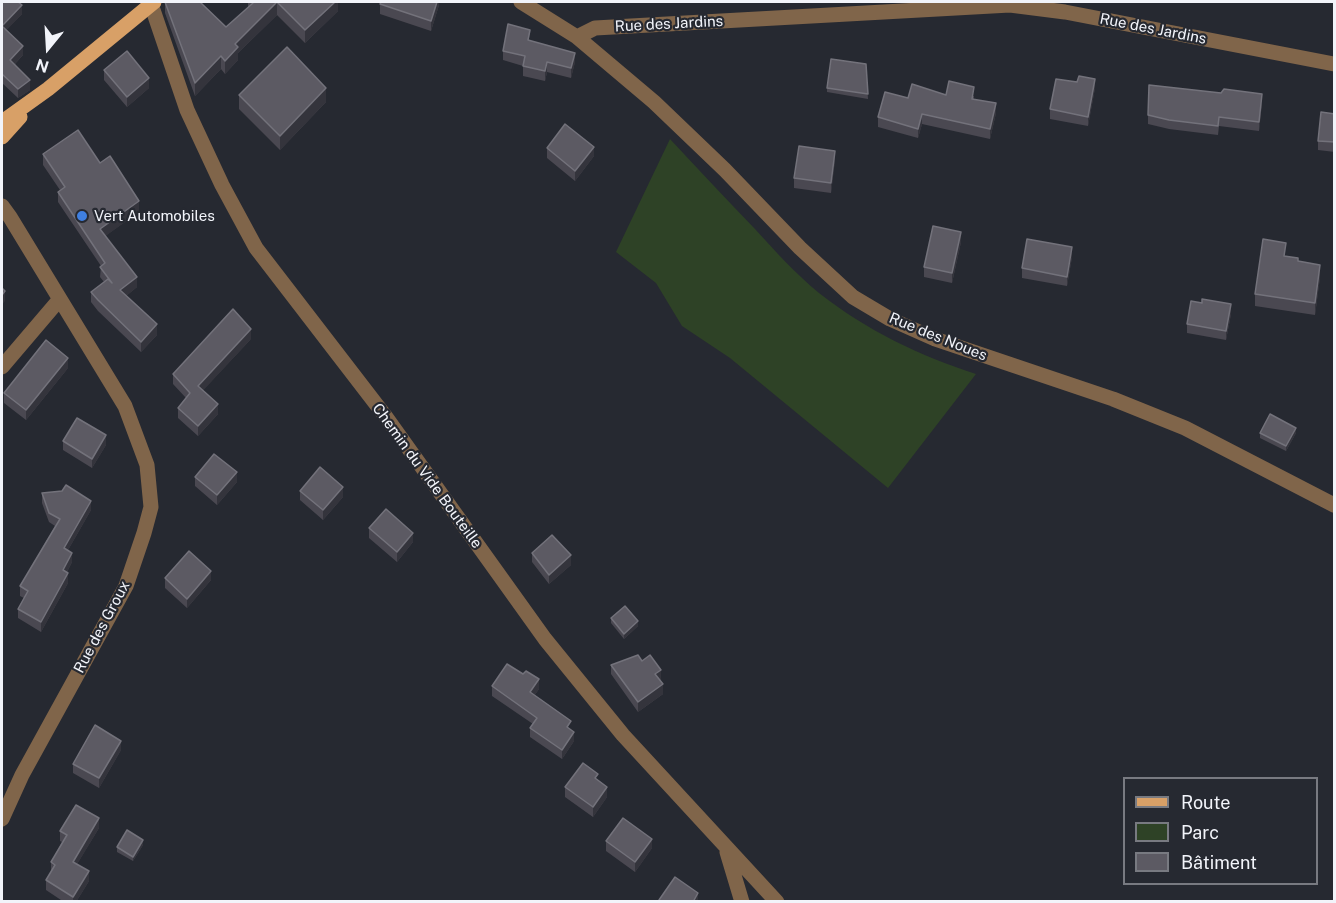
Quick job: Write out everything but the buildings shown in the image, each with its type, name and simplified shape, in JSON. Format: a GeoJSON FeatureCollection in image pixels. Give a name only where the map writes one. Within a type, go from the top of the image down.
{"type":"FeatureCollection","features":[{"type":"Feature","properties":{"kind":"main road"},"geometry":{"type":"LineString","coordinates":[[2,122],[153,3]]}},
{"type":"Feature","properties":{"kind":"main road"},"geometry":{"type":"LineString","coordinates":[[2,137],[48,88]]}},
{"type":"Feature","properties":{"kind":"street","name":"Rue des Noues"},"geometry":{"type":"LineString","coordinates":[[521,2],[577,37],[654,102],[730,175],[800,248],[853,297],[890,319],[935,339],[1113,399],[1185,428],[1335,505]]}},
{"type":"Feature","properties":{"kind":"street","name":"Chemin du Vide Bouteille"},"geometry":{"type":"LineString","coordinates":[[153,3],[187,110],[222,185],[256,248],[386,417],[545,639],[623,735],[777,902]]}},
{"type":"Feature","properties":{"kind":"street","name":"Rue des Jardins"},"geometry":{"type":"LineString","coordinates":[[577,37],[595,28],[1010,5],[1065,12],[1335,64]]}},
{"type":"Feature","properties":{"kind":"street","name":"Rue des Groux"},"geometry":{"type":"LineString","coordinates":[[2,206],[125,406],[147,465],[151,507],[126,586],[22,775],[2,819]]}},
{"type":"Feature","properties":{"kind":"street"},"geometry":{"type":"LineString","coordinates":[[2,367],[59,300]]}},
{"type":"Feature","properties":{"kind":"street"},"geometry":{"type":"LineString","coordinates":[[725,846],[742,902]]}},
{"type":"Feature","properties":{"kind":"green space"},"geometry":{"type":"Polygon","coordinates":[[[670,139],[786,262],[819,293],[855,319],[894,341],[976,374],[888,488],[730,358],[682,326],[656,283],[616,252],[670,139]]]}},
{"type":"Feature","properties":{"kind":"place","name":"Vert Automobiles"},"geometry":{"type":"Point","coordinates":[82,216]}}]}
